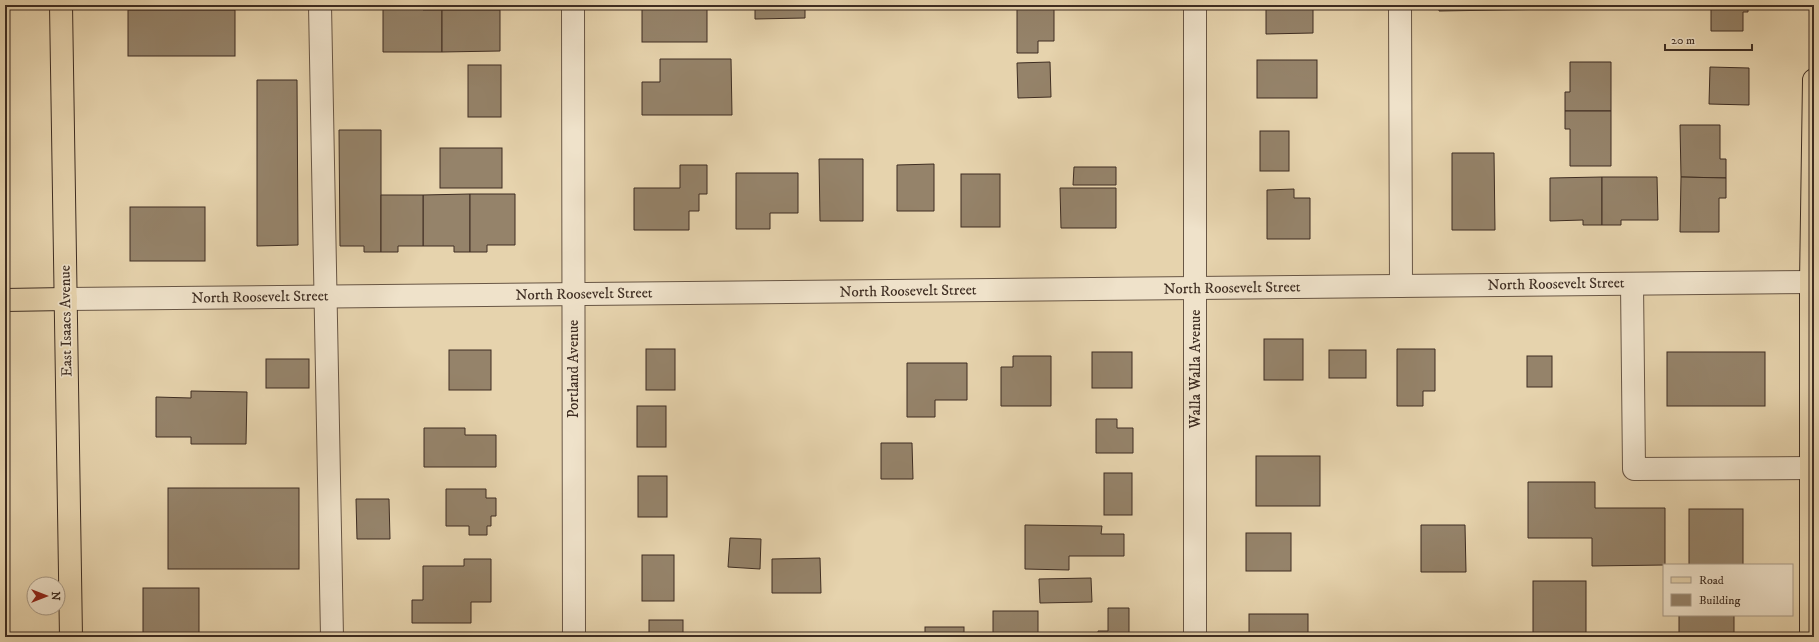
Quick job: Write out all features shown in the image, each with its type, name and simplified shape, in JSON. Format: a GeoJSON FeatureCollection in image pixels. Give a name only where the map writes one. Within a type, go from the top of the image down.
{"type":"FeatureCollection","features":[{"type":"Feature","properties":{"kind":"main road","name":"East Isaacs Avenue"},"geometry":{"type":"LineString","coordinates":[[61,5],[71,637]]}},
{"type":"Feature","properties":{"kind":"main road"},"geometry":{"type":"LineString","coordinates":[[1811,637],[1811,282],[1814,80]]}},
{"type":"Feature","properties":{"kind":"main road","name":"North Roosevelt Street"},"geometry":{"type":"LineString","coordinates":[[5,300],[66,299]]}},
{"type":"Feature","properties":{"kind":"street"},"geometry":{"type":"LineString","coordinates":[[320,5],[332,637]]}},
{"type":"Feature","properties":{"kind":"street","name":"Portland Avenue"},"geometry":{"type":"LineString","coordinates":[[573,5],[574,637]]}},
{"type":"Feature","properties":{"kind":"street","name":"Walla Walla Avenue"},"geometry":{"type":"LineString","coordinates":[[1195,5],[1195,637]]}},
{"type":"Feature","properties":{"kind":"street"},"geometry":{"type":"LineString","coordinates":[[1400,5],[1401,286]]}},
{"type":"Feature","properties":{"kind":"street","name":"North Roosevelt Street"},"geometry":{"type":"LineString","coordinates":[[66,299],[1811,282]]}},
{"type":"Feature","properties":{"kind":"street"},"geometry":{"type":"LineString","coordinates":[[1632,284],[1634,469],[1811,468]]}},
{"type":"Feature","properties":{"kind":"building"},"geometry":{"type":"Polygon","coordinates":[[[383,5],[423,5],[423,10],[442,10],[442,52],[383,52],[383,5]]]}},
{"type":"Feature","properties":{"kind":"building"},"geometry":{"type":"Polygon","coordinates":[[[642,5],[707,5],[707,42],[642,42],[642,5]]]}},
{"type":"Feature","properties":{"kind":"building"},"geometry":{"type":"Polygon","coordinates":[[[755,5],[805,5],[805,18],[755,19],[755,5]]]}},
{"type":"Feature","properties":{"kind":"building"},"geometry":{"type":"Polygon","coordinates":[[[1266,5],[1313,5],[1313,33],[1266,34],[1266,5]]]}},
{"type":"Feature","properties":{"kind":"building"},"geometry":{"type":"Polygon","coordinates":[[[1369,5],[1393,5],[1393,7],[1369,8],[1369,5]]]}},
{"type":"Feature","properties":{"kind":"building"},"geometry":{"type":"Polygon","coordinates":[[[1439,5],[1561,5],[1561,9],[1439,11],[1439,5]]]}},
{"type":"Feature","properties":{"kind":"building"},"geometry":{"type":"Polygon","coordinates":[[[1711,5],[1748,5],[1748,12],[1743,12],[1743,31],[1711,31],[1711,5]]]}},
{"type":"Feature","properties":{"kind":"building"},"geometry":{"type":"Polygon","coordinates":[[[1017,6],[1054,6],[1054,41],[1038,41],[1038,53],[1017,53],[1017,6]]]}},
{"type":"Feature","properties":{"kind":"building"},"geometry":{"type":"Polygon","coordinates":[[[128,10],[235,10],[235,56],[128,56],[128,10]]]}},
{"type":"Feature","properties":{"kind":"building"},"geometry":{"type":"Polygon","coordinates":[[[442,10],[500,10],[500,51],[442,52],[442,10]]]}},
{"type":"Feature","properties":{"kind":"building"},"geometry":{"type":"Polygon","coordinates":[[[660,59],[731,59],[732,115],[642,115],[642,82],[660,82],[660,59]]]}},
{"type":"Feature","properties":{"kind":"building"},"geometry":{"type":"Polygon","coordinates":[[[1257,60],[1317,60],[1317,98],[1257,98],[1257,60]]]}},
{"type":"Feature","properties":{"kind":"building"},"geometry":{"type":"Polygon","coordinates":[[[1050,62],[1051,97],[1018,98],[1017,63],[1050,62]]]}},
{"type":"Feature","properties":{"kind":"building"},"geometry":{"type":"Polygon","coordinates":[[[1570,62],[1611,62],[1611,111],[1565,111],[1565,92],[1570,92],[1570,62]]]}},
{"type":"Feature","properties":{"kind":"building"},"geometry":{"type":"Polygon","coordinates":[[[468,65],[501,65],[501,117],[468,117],[468,65]]]}},
{"type":"Feature","properties":{"kind":"building"},"geometry":{"type":"Polygon","coordinates":[[[1710,67],[1749,68],[1749,105],[1709,104],[1710,67]]]}},
{"type":"Feature","properties":{"kind":"building"},"geometry":{"type":"Polygon","coordinates":[[[257,80],[297,80],[298,245],[257,246],[257,80]]]}},
{"type":"Feature","properties":{"kind":"building"},"geometry":{"type":"Polygon","coordinates":[[[1565,111],[1611,111],[1611,166],[1570,166],[1570,129],[1565,129],[1565,111]]]}},
{"type":"Feature","properties":{"kind":"building"},"geometry":{"type":"Polygon","coordinates":[[[1680,125],[1720,125],[1720,159],[1726,159],[1726,178],[1681,177],[1680,125]]]}},
{"type":"Feature","properties":{"kind":"building"},"geometry":{"type":"Polygon","coordinates":[[[339,130],[381,130],[381,252],[364,252],[364,246],[340,246],[339,130]]]}},
{"type":"Feature","properties":{"kind":"building"},"geometry":{"type":"Polygon","coordinates":[[[1260,131],[1289,131],[1289,171],[1260,171],[1260,131]]]}},
{"type":"Feature","properties":{"kind":"building"},"geometry":{"type":"Polygon","coordinates":[[[440,148],[502,148],[502,188],[440,188],[440,148]]]}},
{"type":"Feature","properties":{"kind":"building"},"geometry":{"type":"Polygon","coordinates":[[[1452,153],[1494,153],[1495,230],[1452,230],[1452,153]]]}},
{"type":"Feature","properties":{"kind":"building"},"geometry":{"type":"Polygon","coordinates":[[[819,159],[863,159],[863,221],[820,221],[819,159]]]}},
{"type":"Feature","properties":{"kind":"building"},"geometry":{"type":"Polygon","coordinates":[[[934,164],[934,211],[897,211],[897,165],[934,164]]]}},
{"type":"Feature","properties":{"kind":"building"},"geometry":{"type":"Polygon","coordinates":[[[680,165],[707,165],[707,194],[699,194],[699,211],[689,211],[689,230],[634,230],[634,188],[680,188],[680,165]]]}},
{"type":"Feature","properties":{"kind":"building"},"geometry":{"type":"Polygon","coordinates":[[[1074,167],[1116,167],[1116,185],[1073,185],[1074,167]]]}},
{"type":"Feature","properties":{"kind":"building"},"geometry":{"type":"Polygon","coordinates":[[[736,173],[798,173],[798,213],[770,213],[770,229],[736,229],[736,173]]]}},
{"type":"Feature","properties":{"kind":"building"},"geometry":{"type":"Polygon","coordinates":[[[961,174],[1000,174],[1000,227],[961,227],[961,174]]]}},
{"type":"Feature","properties":{"kind":"building"},"geometry":{"type":"Polygon","coordinates":[[[1602,177],[1602,225],[1583,225],[1583,220],[1550,221],[1550,178],[1602,177]]]}},
{"type":"Feature","properties":{"kind":"building"},"geometry":{"type":"Polygon","coordinates":[[[1602,177],[1657,177],[1658,220],[1621,220],[1621,225],[1602,225],[1602,177]]]}},
{"type":"Feature","properties":{"kind":"building"},"geometry":{"type":"Polygon","coordinates":[[[1681,177],[1726,178],[1726,198],[1719,198],[1719,232],[1680,232],[1681,177]]]}},
{"type":"Feature","properties":{"kind":"building"},"geometry":{"type":"Polygon","coordinates":[[[1060,188],[1116,188],[1116,228],[1061,228],[1060,188]]]}},
{"type":"Feature","properties":{"kind":"building"},"geometry":{"type":"Polygon","coordinates":[[[1294,189],[1294,198],[1310,198],[1310,239],[1267,239],[1267,190],[1294,189]]]}},
{"type":"Feature","properties":{"kind":"building"},"geometry":{"type":"Polygon","coordinates":[[[470,194],[470,252],[454,252],[454,246],[423,246],[423,195],[470,194]]]}},
{"type":"Feature","properties":{"kind":"building"},"geometry":{"type":"Polygon","coordinates":[[[470,194],[515,194],[515,245],[487,245],[487,252],[470,252],[470,194]]]}},
{"type":"Feature","properties":{"kind":"building"},"geometry":{"type":"Polygon","coordinates":[[[381,195],[423,195],[423,246],[398,246],[398,252],[381,252],[381,195]]]}},
{"type":"Feature","properties":{"kind":"building"},"geometry":{"type":"Polygon","coordinates":[[[130,207],[205,207],[205,261],[130,261],[130,207]]]}},
{"type":"Feature","properties":{"kind":"building"},"geometry":{"type":"Polygon","coordinates":[[[1264,339],[1303,339],[1303,380],[1264,380],[1264,339]]]}},
{"type":"Feature","properties":{"kind":"building"},"geometry":{"type":"Polygon","coordinates":[[[646,349],[675,349],[675,390],[646,390],[646,349]]]}},
{"type":"Feature","properties":{"kind":"building"},"geometry":{"type":"Polygon","coordinates":[[[1397,349],[1435,349],[1435,391],[1423,391],[1423,406],[1397,406],[1397,349]]]}},
{"type":"Feature","properties":{"kind":"building"},"geometry":{"type":"Polygon","coordinates":[[[449,350],[491,350],[491,390],[449,390],[449,350]]]}},
{"type":"Feature","properties":{"kind":"building"},"geometry":{"type":"Polygon","coordinates":[[[1329,350],[1366,350],[1366,378],[1329,378],[1329,350]]]}},
{"type":"Feature","properties":{"kind":"building"},"geometry":{"type":"Polygon","coordinates":[[[1092,352],[1132,352],[1132,388],[1092,388],[1092,352]]]}},
{"type":"Feature","properties":{"kind":"building"},"geometry":{"type":"Polygon","coordinates":[[[1667,352],[1765,352],[1765,406],[1667,406],[1667,352]]]}},
{"type":"Feature","properties":{"kind":"building"},"geometry":{"type":"Polygon","coordinates":[[[1013,356],[1051,356],[1051,406],[1001,406],[1001,367],[1013,367],[1013,356]]]}},
{"type":"Feature","properties":{"kind":"building"},"geometry":{"type":"Polygon","coordinates":[[[1527,356],[1552,356],[1552,387],[1527,387],[1527,356]]]}},
{"type":"Feature","properties":{"kind":"building"},"geometry":{"type":"Polygon","coordinates":[[[266,359],[309,359],[309,388],[266,388],[266,359]]]}},
{"type":"Feature","properties":{"kind":"building"},"geometry":{"type":"Polygon","coordinates":[[[907,363],[967,363],[967,400],[935,400],[935,417],[907,417],[907,363]]]}},
{"type":"Feature","properties":{"kind":"building"},"geometry":{"type":"Polygon","coordinates":[[[191,391],[247,392],[246,444],[191,444],[191,437],[156,437],[156,397],[191,398],[191,391]]]}},
{"type":"Feature","properties":{"kind":"building"},"geometry":{"type":"Polygon","coordinates":[[[637,406],[666,406],[666,447],[637,447],[637,406]]]}},
{"type":"Feature","properties":{"kind":"building"},"geometry":{"type":"Polygon","coordinates":[[[1096,419],[1117,419],[1117,428],[1133,428],[1133,453],[1096,453],[1096,419]]]}},
{"type":"Feature","properties":{"kind":"building"},"geometry":{"type":"Polygon","coordinates":[[[424,428],[465,428],[465,435],[496,435],[496,467],[424,467],[424,428]]]}},
{"type":"Feature","properties":{"kind":"building"},"geometry":{"type":"Polygon","coordinates":[[[881,443],[912,443],[913,479],[881,479],[881,443]]]}},
{"type":"Feature","properties":{"kind":"building"},"geometry":{"type":"Polygon","coordinates":[[[1256,456],[1320,456],[1320,506],[1256,506],[1256,456]]]}},
{"type":"Feature","properties":{"kind":"building"},"geometry":{"type":"Polygon","coordinates":[[[1104,473],[1132,473],[1132,515],[1104,515],[1104,473]]]}},
{"type":"Feature","properties":{"kind":"building"},"geometry":{"type":"Polygon","coordinates":[[[638,476],[667,476],[667,517],[638,517],[638,476]]]}},
{"type":"Feature","properties":{"kind":"building"},"geometry":{"type":"Polygon","coordinates":[[[1528,482],[1595,482],[1595,508],[1665,508],[1665,564],[1663,565],[1592,566],[1592,538],[1528,538],[1528,482]]]}},
{"type":"Feature","properties":{"kind":"building"},"geometry":{"type":"Polygon","coordinates":[[[168,488],[299,488],[299,569],[168,569],[168,488]]]}},
{"type":"Feature","properties":{"kind":"building"},"geometry":{"type":"Polygon","coordinates":[[[446,489],[486,489],[486,498],[496,498],[496,516],[491,516],[491,526],[487,526],[487,535],[469,535],[469,526],[446,526],[446,489]]]}},
{"type":"Feature","properties":{"kind":"building"},"geometry":{"type":"Polygon","coordinates":[[[356,499],[389,499],[390,539],[357,539],[356,499]]]}},
{"type":"Feature","properties":{"kind":"building"},"geometry":{"type":"Polygon","coordinates":[[[1689,509],[1743,509],[1743,564],[1689,564],[1689,509]]]}},
{"type":"Feature","properties":{"kind":"building"},"geometry":{"type":"Polygon","coordinates":[[[1025,525],[1102,526],[1101,534],[1124,534],[1124,556],[1069,556],[1069,570],[1025,569],[1025,525]]]}},
{"type":"Feature","properties":{"kind":"building"},"geometry":{"type":"Polygon","coordinates":[[[1421,525],[1465,525],[1466,572],[1421,572],[1421,525]]]}},
{"type":"Feature","properties":{"kind":"building"},"geometry":{"type":"Polygon","coordinates":[[[1246,533],[1291,533],[1291,571],[1246,571],[1246,533]]]}},
{"type":"Feature","properties":{"kind":"building"},"geometry":{"type":"Polygon","coordinates":[[[730,538],[761,539],[760,569],[728,567],[730,538]]]}},
{"type":"Feature","properties":{"kind":"building"},"geometry":{"type":"Polygon","coordinates":[[[642,555],[674,555],[674,601],[642,601],[642,555]]]}},
{"type":"Feature","properties":{"kind":"building"},"geometry":{"type":"Polygon","coordinates":[[[820,558],[821,593],[772,593],[772,559],[820,558]]]}},
{"type":"Feature","properties":{"kind":"building"},"geometry":{"type":"Polygon","coordinates":[[[464,559],[491,559],[491,602],[471,602],[471,623],[412,623],[412,600],[423,600],[423,566],[464,566],[464,559]]]}},
{"type":"Feature","properties":{"kind":"building"},"geometry":{"type":"Polygon","coordinates":[[[1091,578],[1092,602],[1040,603],[1039,579],[1091,578]]]}},
{"type":"Feature","properties":{"kind":"building"},"geometry":{"type":"Polygon","coordinates":[[[1533,581],[1586,581],[1586,637],[1533,637],[1533,581]]]}},
{"type":"Feature","properties":{"kind":"building"},"geometry":{"type":"Polygon","coordinates":[[[143,588],[199,588],[199,637],[143,637],[143,588]]]}},
{"type":"Feature","properties":{"kind":"building"},"geometry":{"type":"Polygon","coordinates":[[[1108,608],[1129,608],[1129,637],[1098,637],[1098,631],[1108,631],[1108,608]]]}},
{"type":"Feature","properties":{"kind":"building"},"geometry":{"type":"Polygon","coordinates":[[[993,611],[1038,611],[1038,637],[993,637],[993,611]]]}},
{"type":"Feature","properties":{"kind":"building"},"geometry":{"type":"Polygon","coordinates":[[[1249,614],[1308,614],[1308,637],[1249,637],[1249,614]]]}},
{"type":"Feature","properties":{"kind":"building"},"geometry":{"type":"Polygon","coordinates":[[[1679,616],[1734,616],[1734,637],[1679,637],[1679,616]]]}},
{"type":"Feature","properties":{"kind":"building"},"geometry":{"type":"Polygon","coordinates":[[[649,620],[683,620],[683,637],[649,637],[649,620]]]}},
{"type":"Feature","properties":{"kind":"building"},"geometry":{"type":"Polygon","coordinates":[[[925,627],[964,627],[964,637],[925,637],[925,627]]]}}]}
